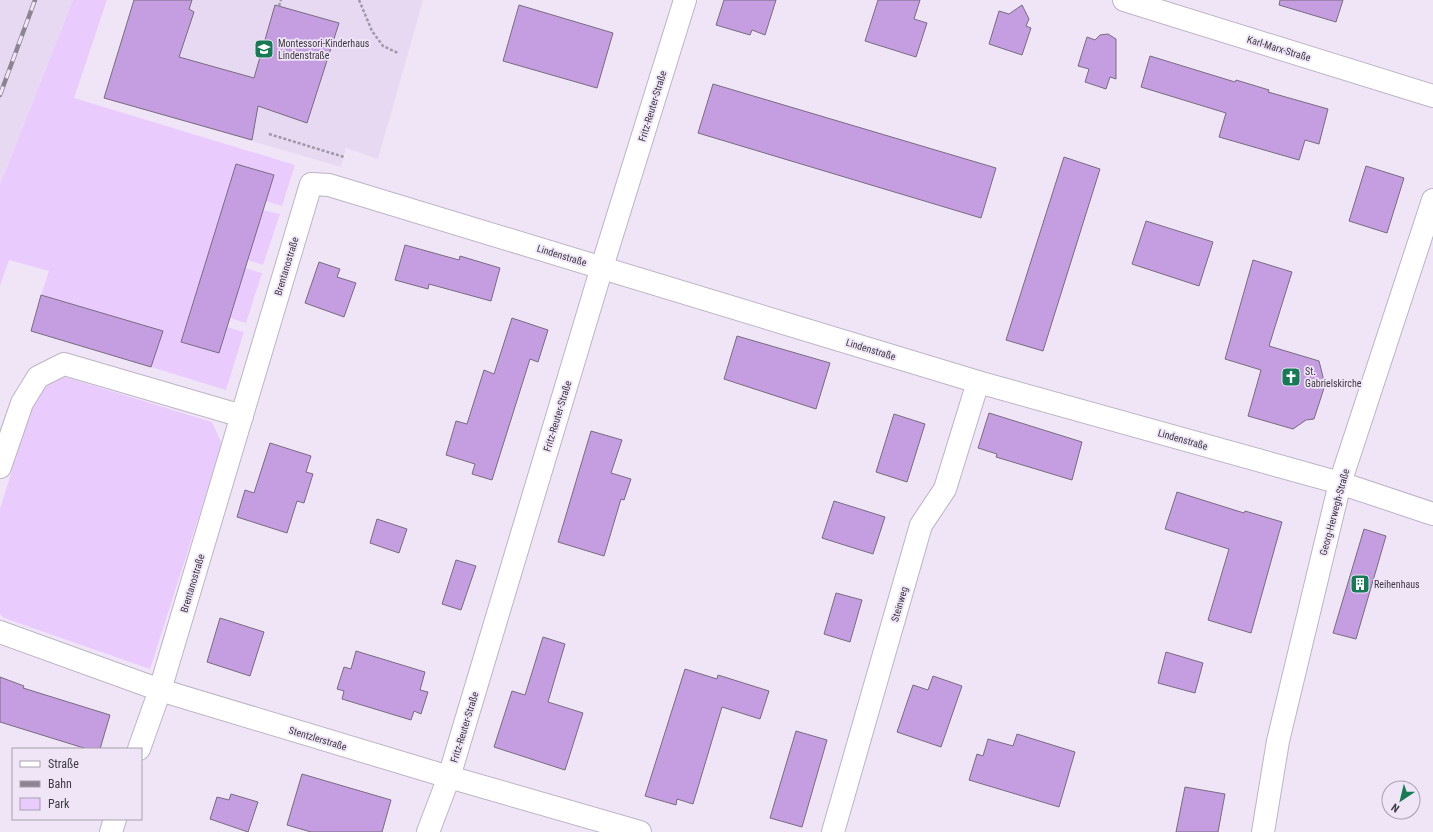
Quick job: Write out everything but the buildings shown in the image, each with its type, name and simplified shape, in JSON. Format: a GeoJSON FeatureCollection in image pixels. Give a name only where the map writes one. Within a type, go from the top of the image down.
{"type":"FeatureCollection","features":[{"type":"Feature","properties":{"kind":"street","name":"Fritz-Reuter-Straße"},"geometry":{"type":"LineString","coordinates":[[428,832],[448,778],[602,267],[685,0]]}},
{"type":"Feature","properties":{"kind":"street","name":"Karl-Marx-Straße"},"geometry":{"type":"LineString","coordinates":[[1124,0],[1433,96]]}},
{"type":"Feature","properties":{"kind":"street","name":"Lindenstraße"},"geometry":{"type":"LineString","coordinates":[[311,184],[329,185],[978,382],[1340,483],[1433,514]]}},
{"type":"Feature","properties":{"kind":"street","name":"Brentanostraße"},"geometry":{"type":"LineString","coordinates":[[139,748],[160,690],[311,184]]}},
{"type":"Feature","properties":{"kind":"street","name":"Georg-Herwegh-Straße"},"geometry":{"type":"LineString","coordinates":[[1263,832],[1278,741],[1340,483],[1433,200]]}},
{"type":"Feature","properties":{"kind":"street"},"geometry":{"type":"LineString","coordinates":[[0,468],[22,403],[38,377],[64,364],[242,416]]}},
{"type":"Feature","properties":{"kind":"street","name":"Steinweg"},"geometry":{"type":"LineString","coordinates":[[833,832],[921,525],[945,489],[978,382]]}},
{"type":"Feature","properties":{"kind":"street","name":"Stentzlerstraße"},"geometry":{"type":"LineString","coordinates":[[0,632],[160,690],[448,778],[640,832]]}},
{"type":"Feature","properties":{"kind":"street"},"geometry":{"type":"LineString","coordinates":[[111,832],[115,820]]}},
{"type":"Feature","properties":{"kind":"path"},"geometry":{"type":"LineString","coordinates":[[279,6],[281,0]]}},
{"type":"Feature","properties":{"kind":"path"},"geometry":{"type":"LineString","coordinates":[[359,0],[372,32],[382,46],[398,53]]}},
{"type":"Feature","properties":{"kind":"path"},"geometry":{"type":"LineString","coordinates":[[269,134],[344,157]]}},
{"type":"Feature","properties":{"kind":"shaded area"},"geometry":{"type":"Polygon","coordinates":[[[0,0],[73,0],[0,185],[0,0]]]}},
{"type":"Feature","properties":{"kind":"shaded area","name":"Montessori-Kinderhaus Lindenstraße"},"geometry":{"type":"Polygon","coordinates":[[[134,0],[423,0],[378,159],[346,148],[341,167],[104,98],[134,0]]]}},
{"type":"Feature","properties":{"kind":"green space"},"geometry":{"type":"Polygon","coordinates":[[[73,0],[107,0],[74,98],[295,165],[282,206],[266,201],[274,175],[236,164],[181,341],[219,353],[227,327],[244,332],[226,390],[151,367],[162,331],[41,295],[49,271],[9,260],[0,286],[0,185],[73,0]]]}},
{"type":"Feature","properties":{"kind":"green space"},"geometry":{"type":"Polygon","coordinates":[[[263,210],[280,214],[263,265],[248,260],[263,210]]]}},
{"type":"Feature","properties":{"kind":"green space"},"geometry":{"type":"Polygon","coordinates":[[[245,268],[262,273],[246,323],[230,318],[245,268]]]}},
{"type":"Feature","properties":{"kind":"green space"},"geometry":{"type":"Polygon","coordinates":[[[65,377],[212,422],[222,444],[150,669],[4,618],[0,614],[0,509],[35,396],[50,383],[65,377]]]}},
{"type":"Feature","properties":{"kind":"railway"},"geometry":{"type":"LineString","coordinates":[[0,95],[35,0]]}},
{"type":"Feature","properties":{"kind":"place","name":"Montessori-Kinderhaus Lindenstraße"},"geometry":{"type":"Point","coordinates":[264,49]}},
{"type":"Feature","properties":{"kind":"place","name":"St. Gabrielskirche"},"geometry":{"type":"Point","coordinates":[1291,377]}},
{"type":"Feature","properties":{"kind":"place","name":"Reihenhaus"},"geometry":{"type":"Point","coordinates":[1360,584]}}]}
